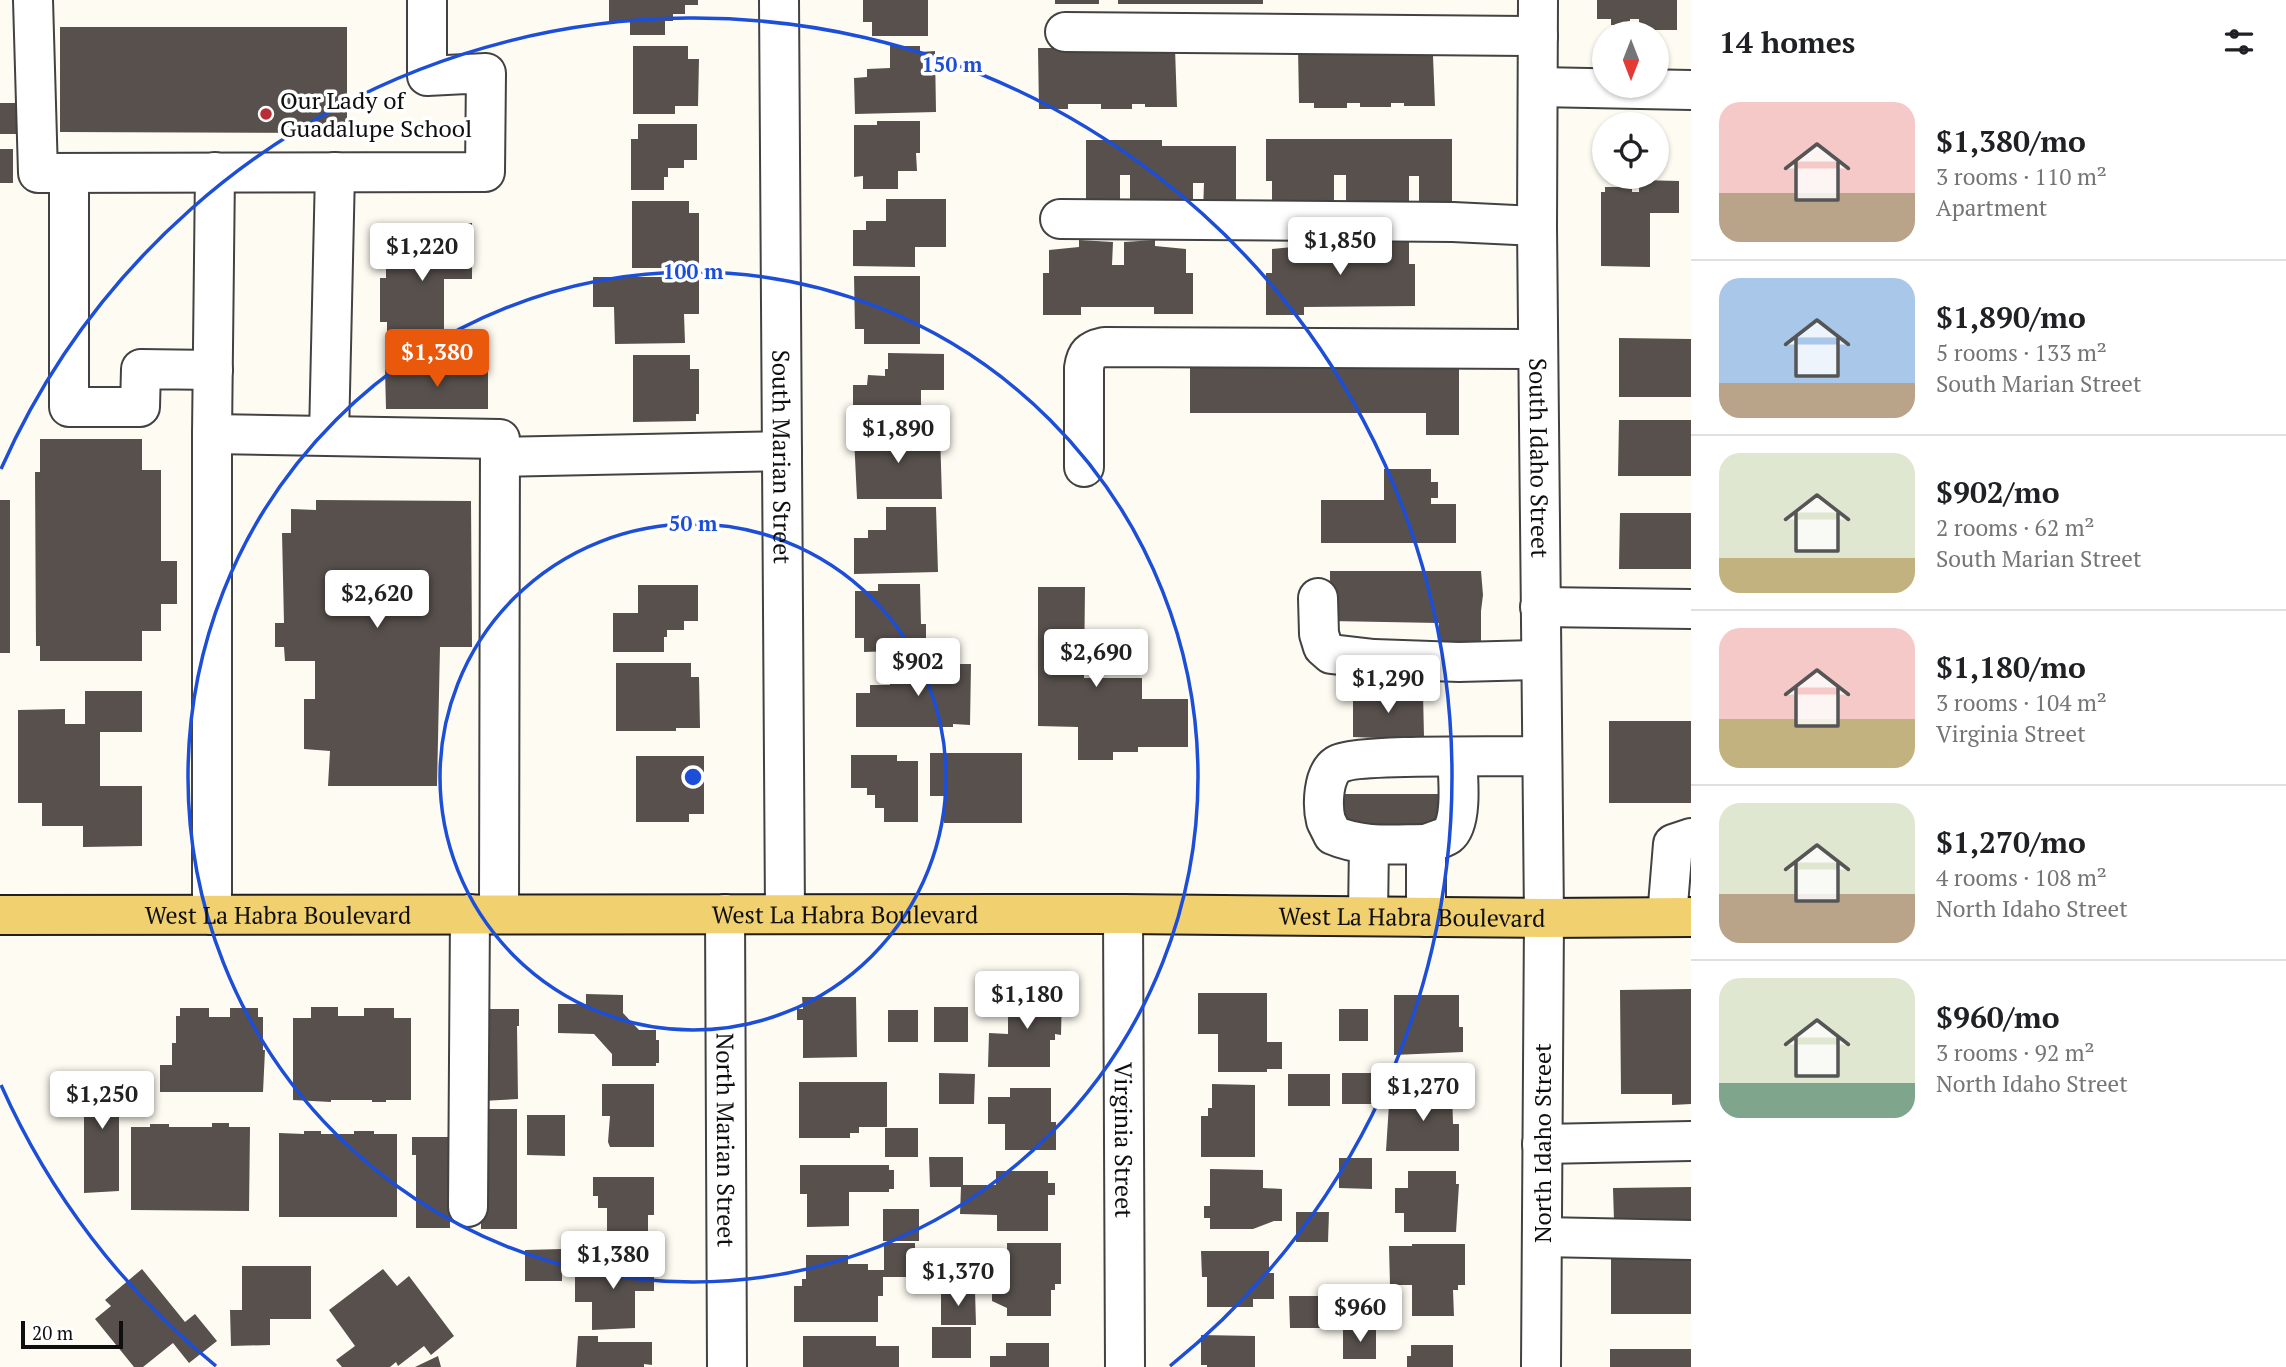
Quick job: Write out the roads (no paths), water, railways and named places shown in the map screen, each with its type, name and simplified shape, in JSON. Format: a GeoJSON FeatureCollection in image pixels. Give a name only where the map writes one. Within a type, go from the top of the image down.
{"type":"FeatureCollection","features":[{"type":"Feature","properties":{"kind":"main road","name":"West La Habra Boulevard"},"geometry":{"type":"LineString","coordinates":[[0,915],[1123,914],[1679,917]]}},
{"type":"Feature","properties":{"kind":"street"},"geometry":{"type":"LineString","coordinates":[[33,0],[38,173],[485,172],[486,73],[427,76],[427,0]]}},
{"type":"Feature","properties":{"kind":"street","name":"South Marian Street"},"geometry":{"type":"LineString","coordinates":[[779,0],[785,914]]}},
{"type":"Feature","properties":{"kind":"street"},"geometry":{"type":"LineString","coordinates":[[1065,32],[1538,18]]}},
{"type":"Feature","properties":{"kind":"street","name":"South Idaho Street"},"geometry":{"type":"LineString","coordinates":[[1538,18],[1536,226],[1545,918]]}},
{"type":"Feature","properties":{"kind":"street"},"geometry":{"type":"LineString","coordinates":[[1538,87],[1691,90]]}},
{"type":"Feature","properties":{"kind":"street"},"geometry":{"type":"LineString","coordinates":[[212,915],[215,172]]}},
{"type":"Feature","properties":{"kind":"street"},"geometry":{"type":"LineString","coordinates":[[329,436],[335,172]]}},
{"type":"Feature","properties":{"kind":"street"},"geometry":{"type":"LineString","coordinates":[[69,173],[69,407],[140,407],[141,369],[213,370]]}},
{"type":"Feature","properties":{"kind":"street"},"geometry":{"type":"LineString","coordinates":[[1060,219],[1453,222],[1536,226]]}},
{"type":"Feature","properties":{"kind":"street"},"geometry":{"type":"LineString","coordinates":[[1084,467],[1084,368],[1085,357],[1092,349],[1538,349]]}},
{"type":"Feature","properties":{"kind":"street"},"geometry":{"type":"LineString","coordinates":[[212,434],[329,436],[500,448],[782,452]]}},
{"type":"Feature","properties":{"kind":"street"},"geometry":{"type":"LineString","coordinates":[[468,1207],[485,914],[500,448]]}},
{"type":"Feature","properties":{"kind":"street"},"geometry":{"type":"LineString","coordinates":[[1318,598],[1319,634],[1323,647],[1331,654],[1434,661],[1541,660]]}},
{"type":"Feature","properties":{"kind":"street"},"geometry":{"type":"LineString","coordinates":[[1540,607],[1691,609]]}},
{"type":"Feature","properties":{"kind":"street"},"geometry":{"type":"LineString","coordinates":[[1457,757],[1459,788],[1454,827],[1447,836],[1426,844],[1369,844],[1349,842],[1333,835],[1326,820],[1325,795],[1329,775],[1336,766],[1345,761],[1383,758],[1457,757],[1542,756]]}},
{"type":"Feature","properties":{"kind":"street"},"geometry":{"type":"LineString","coordinates":[[1679,917],[1673,844],[1691,838]]}},
{"type":"Feature","properties":{"kind":"street"},"geometry":{"type":"LineString","coordinates":[[1368,916],[1369,844]]}},
{"type":"Feature","properties":{"kind":"street"},"geometry":{"type":"LineString","coordinates":[[1426,844],[1426,917]]}},
{"type":"Feature","properties":{"kind":"street","name":"North Marian Street"},"geometry":{"type":"LineString","coordinates":[[725,914],[727,1367]]}},
{"type":"Feature","properties":{"kind":"street","name":"Virginia Street"},"geometry":{"type":"LineString","coordinates":[[1123,914],[1125,1367]]}},
{"type":"Feature","properties":{"kind":"street","name":"North Idaho Street"},"geometry":{"type":"LineString","coordinates":[[1541,1367],[1545,918]]}},
{"type":"Feature","properties":{"kind":"street"},"geometry":{"type":"LineString","coordinates":[[1542,1144],[1691,1141]]}},
{"type":"Feature","properties":{"kind":"street"},"geometry":{"type":"LineString","coordinates":[[1542,1237],[1691,1240]]}},
{"type":"Feature","properties":{"kind":"place","name":"Our Lady of Guadalupe School"},"geometry":{"type":"Point","coordinates":[266,114]}}]}
